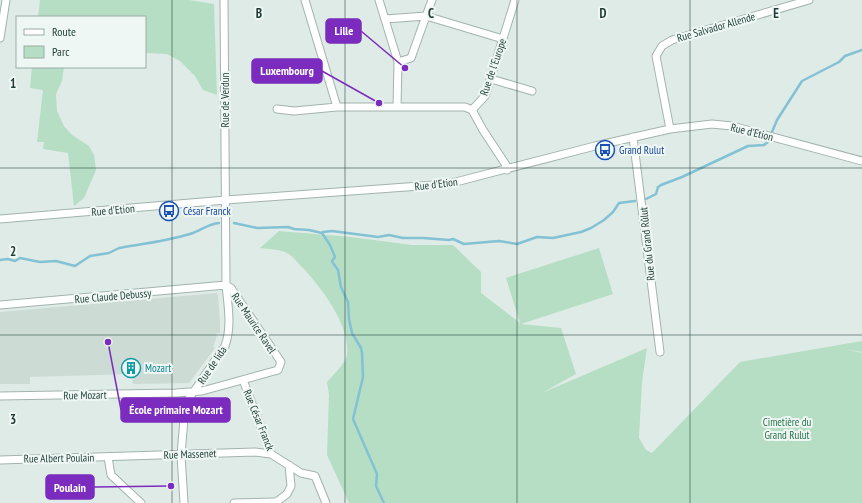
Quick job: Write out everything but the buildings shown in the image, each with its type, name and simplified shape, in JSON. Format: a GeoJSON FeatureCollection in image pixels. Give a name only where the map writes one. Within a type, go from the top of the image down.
{"type":"FeatureCollection","features":[{"type":"Feature","properties":{"kind":"street"},"geometry":{"type":"LineString","coordinates":[[0,38],[6,0]]}},
{"type":"Feature","properties":{"kind":"street","name":"Rue de Verdun"},"geometry":{"type":"LineString","coordinates":[[224,0],[226,200]]}},
{"type":"Feature","properties":{"kind":"street"},"geometry":{"type":"LineString","coordinates":[[305,0],[337,107]]}},
{"type":"Feature","properties":{"kind":"street"},"geometry":{"type":"LineString","coordinates":[[379,0],[398,62],[397,107]]}},
{"type":"Feature","properties":{"kind":"street"},"geometry":{"type":"LineString","coordinates":[[398,62],[412,58],[432,0]]}},
{"type":"Feature","properties":{"kind":"street","name":"Rue de l'Europe"},"geometry":{"type":"LineString","coordinates":[[472,110],[485,96],[515,0]]}},
{"type":"Feature","properties":{"kind":"street","name":"Rue Salvador Allende"},"geometry":{"type":"LineString","coordinates":[[670,129],[656,56],[662,46],[672,40],[809,0]]}},
{"type":"Feature","properties":{"kind":"street"},"geometry":{"type":"LineString","coordinates":[[385,19],[426,16],[503,39]]}},
{"type":"Feature","properties":{"kind":"street"},"geometry":{"type":"LineString","coordinates":[[491,79],[532,91]]}},
{"type":"Feature","properties":{"kind":"street"},"geometry":{"type":"LineString","coordinates":[[277,109],[294,111],[337,107],[465,107],[472,110],[508,170]]}},
{"type":"Feature","properties":{"kind":"street","name":"Rue d'Etion"},"geometry":{"type":"LineString","coordinates":[[0,219],[226,200],[448,184],[508,170],[633,137],[670,129],[712,124],[732,126],[862,161]]}},
{"type":"Feature","properties":{"kind":"street","name":"Rue du Grand Rûlut"},"geometry":{"type":"LineString","coordinates":[[633,137],[660,352]]}},
{"type":"Feature","properties":{"kind":"street","name":"Rue de Iida"},"geometry":{"type":"LineString","coordinates":[[184,503],[181,455],[185,407],[188,400],[220,356],[228,338],[230,321],[226,286],[226,200]]}},
{"type":"Feature","properties":{"kind":"street","name":"Rue Claude Debussy"},"geometry":{"type":"LineString","coordinates":[[0,305],[226,286]]}},
{"type":"Feature","properties":{"kind":"street","name":"Rue Maurice Ravel"},"geometry":{"type":"LineString","coordinates":[[194,392],[278,370],[281,362],[231,288],[226,286]]}},
{"type":"Feature","properties":{"kind":"street","name":"Rue César Franck"},"geometry":{"type":"LineString","coordinates":[[242,380],[271,454],[301,472],[316,476],[326,503]]}},
{"type":"Feature","properties":{"kind":"street","name":"Rue Mozart"},"geometry":{"type":"LineString","coordinates":[[0,396],[194,392]]}},
{"type":"Feature","properties":{"kind":"street","name":"Rue Massenet"},"geometry":{"type":"LineString","coordinates":[[108,457],[255,452],[271,454]]}},
{"type":"Feature","properties":{"kind":"street","name":"Rue Albert Poulain"},"geometry":{"type":"LineString","coordinates":[[0,460],[108,457],[111,475],[141,503]]}},
{"type":"Feature","properties":{"kind":"street"},"geometry":{"type":"LineString","coordinates":[[234,503],[275,503],[287,494],[291,486],[289,465]]}},
{"type":"Feature","properties":{"kind":"shaded area"},"geometry":{"type":"Polygon","coordinates":[[[217,293],[220,333],[217,333],[213,347],[215,347],[212,352],[189,383],[133,384],[132,374],[30,377],[30,384],[0,384],[0,312],[217,293]]]}},
{"type":"Feature","properties":{"kind":"green space"},"geometry":{"type":"Polygon","coordinates":[[[40,0],[189,0],[214,4],[217,95],[203,90],[195,76],[180,61],[167,54],[146,53],[146,16],[38,16],[40,0]]]}},
{"type":"Feature","properties":{"kind":"green space"},"geometry":{"type":"Polygon","coordinates":[[[32,68],[64,68],[62,81],[56,94],[57,111],[64,126],[72,135],[89,146],[94,155],[96,170],[84,198],[74,206],[68,153],[43,149],[44,142],[37,142],[43,90],[30,88],[32,68]]]}},
{"type":"Feature","properties":{"kind":"green space","name":"Cimetière du Grand Rulut"},"geometry":{"type":"Polygon","coordinates":[[[279,231],[351,237],[412,245],[453,245],[481,272],[481,293],[520,323],[506,278],[599,248],[613,294],[521,324],[561,328],[576,374],[542,393],[647,348],[642,382],[639,438],[646,450],[652,453],[740,362],[862,341],[862,352],[844,349],[862,353],[862,503],[349,503],[327,455],[329,395],[327,382],[342,365],[346,358],[347,344],[344,332],[339,319],[325,295],[293,257],[289,254],[274,249],[260,248],[279,231]]]}},
{"type":"Feature","properties":{"kind":"waterway"},"geometry":{"type":"LineString","coordinates":[[772,132],[777,120],[802,81],[839,62],[845,56],[862,50]]}},
{"type":"Feature","properties":{"kind":"waterway"},"geometry":{"type":"LineString","coordinates":[[646,199],[656,194],[658,187],[661,185],[682,177],[748,146],[764,145],[769,141]]}},
{"type":"Feature","properties":{"kind":"waterway"},"geometry":{"type":"LineString","coordinates":[[234,223],[257,228],[288,227],[322,233],[332,231],[378,237],[389,235],[403,238],[453,239],[464,244],[499,241],[517,244],[537,237],[553,238],[581,232],[604,220],[613,212],[619,203],[635,201]]}},
{"type":"Feature","properties":{"kind":"waterway"},"geometry":{"type":"LineString","coordinates":[[0,260],[8,259],[15,261],[20,258],[40,262],[56,261],[75,266],[90,256],[109,253],[119,248],[194,233],[219,223]]}},
{"type":"Feature","properties":{"kind":"waterway"},"geometry":{"type":"LineString","coordinates":[[322,233],[330,245],[335,257],[332,261],[338,270],[341,287],[348,302],[352,333],[361,348],[363,377],[353,419],[377,474],[376,486],[384,503]]}},
{"type":"Feature","properties":{"kind":"place","name":"Lille"},"geometry":{"type":"Point","coordinates":[405,68]}},
{"type":"Feature","properties":{"kind":"place","name":"Luxembourg"},"geometry":{"type":"Point","coordinates":[379,103]}},
{"type":"Feature","properties":{"kind":"place","name":"Grand Rulut"},"geometry":{"type":"Point","coordinates":[605,150]}},
{"type":"Feature","properties":{"kind":"place","name":"César Franck"},"geometry":{"type":"Point","coordinates":[169,211]}},
{"type":"Feature","properties":{"kind":"place","name":"École primaire Mozart"},"geometry":{"type":"Point","coordinates":[108,342]}},
{"type":"Feature","properties":{"kind":"place","name":"Mozart"},"geometry":{"type":"Point","coordinates":[131,368]}},
{"type":"Feature","properties":{"kind":"place","name":"Poulain"},"geometry":{"type":"Point","coordinates":[171,486]}}]}
